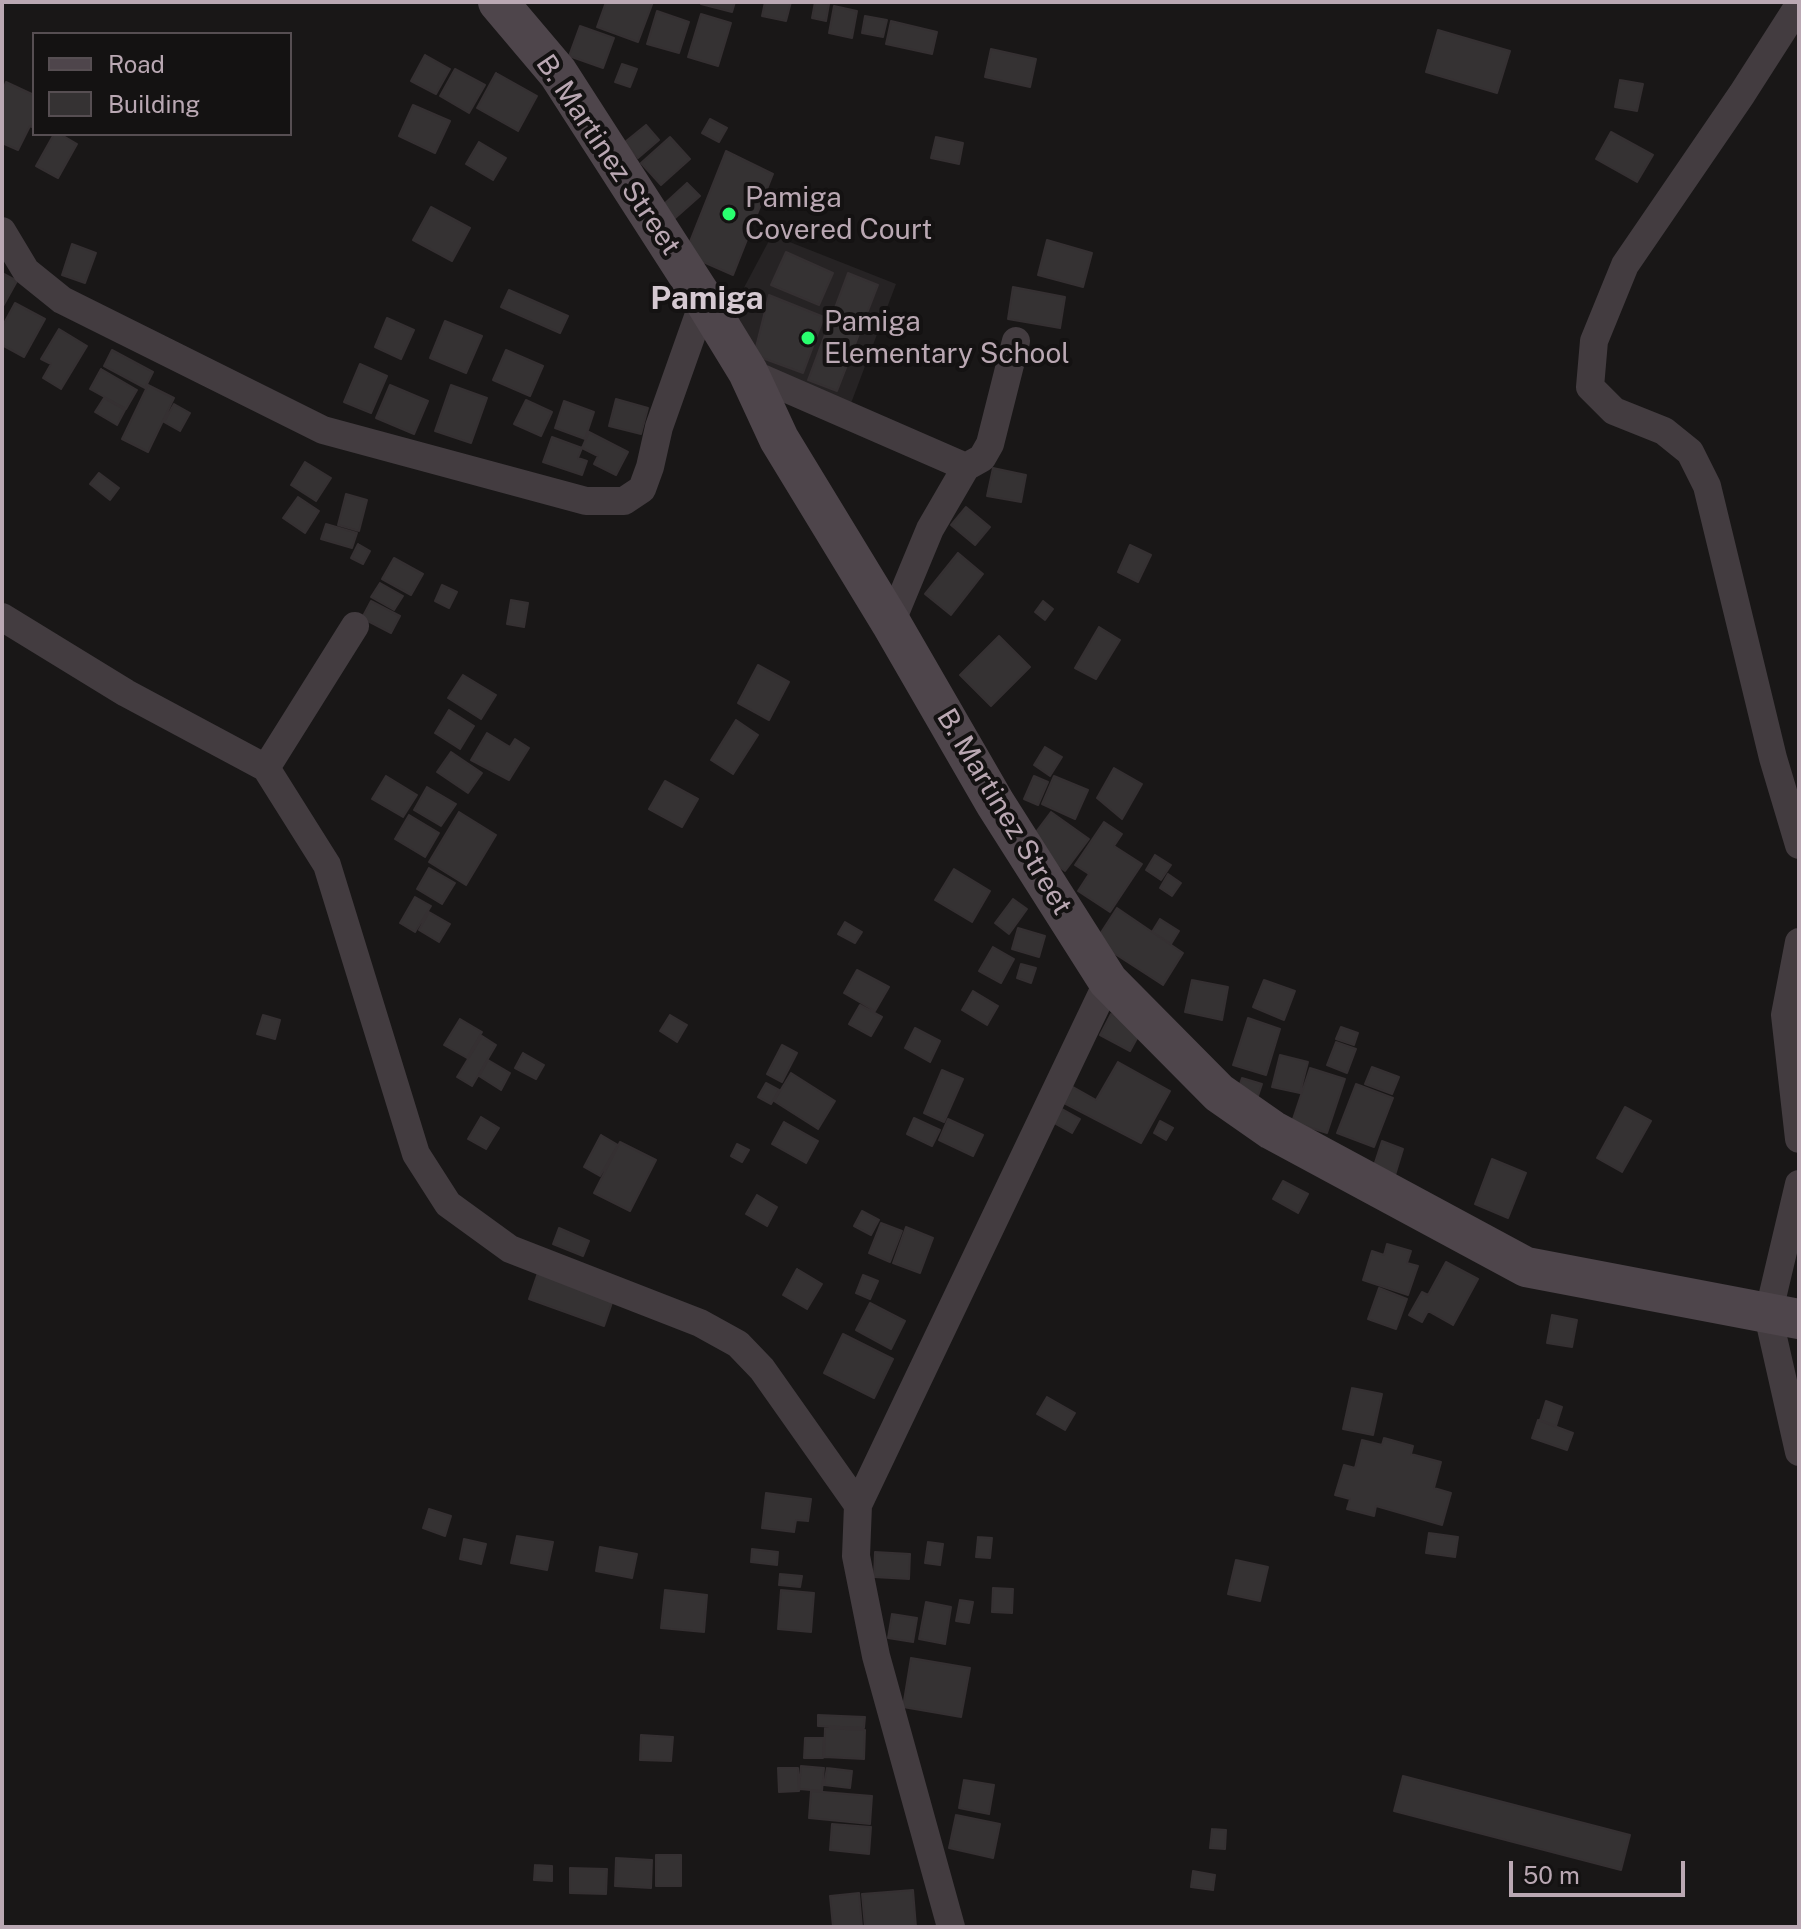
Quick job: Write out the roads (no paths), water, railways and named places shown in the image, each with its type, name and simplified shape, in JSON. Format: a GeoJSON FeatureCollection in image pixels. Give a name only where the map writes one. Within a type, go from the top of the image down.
{"type":"FeatureCollection","features":[{"type":"Feature","properties":{"kind":"street","name":"B. Martinez Street"},"geometry":{"type":"LineString","coordinates":[[498,2],[558,73],[704,300],[748,372],[779,439],[891,623],[995,803],[1108,981],[1219,1093],[1272,1130],[1526,1267],[1784,1317]]}},
{"type":"Feature","properties":{"kind":"street"},"geometry":{"type":"LineString","coordinates":[[1799,5],[1625,265],[1594,341],[1590,387],[1614,411],[1664,431],[1690,452],[1707,486],[1759,702],[1799,845]]}},
{"type":"Feature","properties":{"kind":"street"},"geometry":{"type":"LineString","coordinates":[[2,231],[14,264],[62,300],[323,430],[586,501],[624,501],[642,489],[659,427],[704,300]]}},
{"type":"Feature","properties":{"kind":"street"},"geometry":{"type":"LineString","coordinates":[[891,623],[930,529],[966,467],[982,458],[990,444],[1016,341]]}},
{"type":"Feature","properties":{"kind":"street"},"geometry":{"type":"LineString","coordinates":[[748,372],[966,467]]}},
{"type":"Feature","properties":{"kind":"street"},"geometry":{"type":"LineString","coordinates":[[2,617],[126,693],[266,768],[327,865],[416,1154],[448,1204],[510,1249],[700,1323],[738,1344],[762,1369],[858,1505]]}},
{"type":"Feature","properties":{"kind":"street"},"geometry":{"type":"LineString","coordinates":[[266,768],[355,626]]}},
{"type":"Feature","properties":{"kind":"street"},"geometry":{"type":"LineString","coordinates":[[1799,942],[1785,1015],[1799,1139]]}},
{"type":"Feature","properties":{"kind":"street"},"geometry":{"type":"LineString","coordinates":[[951,1927],[876,1656],[856,1556],[858,1505],[1108,981]]}},
{"type":"Feature","properties":{"kind":"street"},"geometry":{"type":"LineString","coordinates":[[1799,1184],[1784,1317],[1799,1452]]}},
{"type":"Feature","properties":{"kind":"place","name":"Pamiga Covered Court"},"geometry":{"type":"Point","coordinates":[729,214]}},
{"type":"Feature","properties":{"kind":"place","name":"Pamiga Elementary School"},"geometry":{"type":"Point","coordinates":[808,338]}},
{"type":"Feature","properties":{"kind":"district","name":"Pamiga"},"geometry":{"type":"Point","coordinates":[707,299]}}]}
